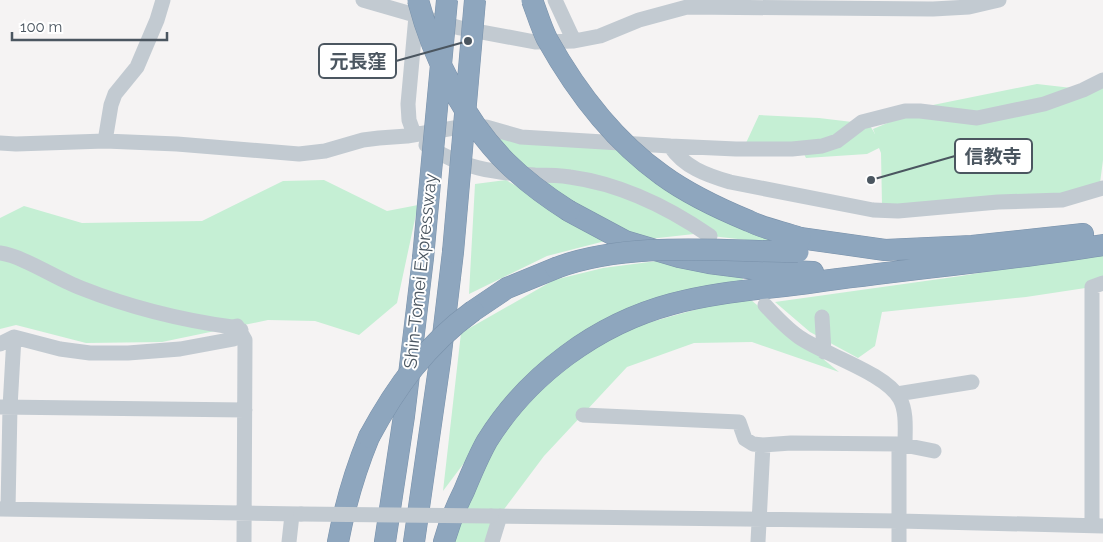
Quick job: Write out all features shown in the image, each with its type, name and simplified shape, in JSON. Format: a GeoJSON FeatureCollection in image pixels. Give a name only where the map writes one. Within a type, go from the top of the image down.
{"type":"FeatureCollection","features":[{"type":"Feature","properties":{"kind":"highway","name":"Shin-Tomei Expressway"},"geometry":{"type":"LineString","coordinates":[[385,542],[404,416],[423,258],[447,0]]}},
{"type":"Feature","properties":{"kind":"highway","name":"Shin-Tomei Expressway"},"geometry":{"type":"LineString","coordinates":[[414,542],[440,361],[453,252],[475,0]]}},
{"type":"Feature","properties":{"kind":"highway"},"geometry":{"type":"LineString","coordinates":[[532,0],[546,38],[581,94],[599,116],[640,158],[663,176],[706,200],[799,245]]}},
{"type":"Feature","properties":{"kind":"highway"},"geometry":{"type":"LineString","coordinates":[[417,8],[433,46],[468,116],[506,162],[543,194],[569,211],[625,241],[679,257],[709,263],[799,272],[890,272]]}},
{"type":"Feature","properties":{"kind":"highway"},"geometry":{"type":"LineString","coordinates":[[338,542],[355,470],[369,437],[388,402],[409,372],[457,322],[507,288],[556,268],[587,258],[656,250],[799,245],[885,250],[972,246],[1103,231]]}},
{"type":"Feature","properties":{"kind":"highway"},"geometry":{"type":"LineString","coordinates":[[444,542],[474,466],[487,442],[507,413],[526,391],[578,347],[604,331],[634,317],[671,304],[714,294],[890,272],[955,266],[1103,245]]}},
{"type":"Feature","properties":{"kind":"street"},"geometry":{"type":"LineString","coordinates":[[105,141],[111,105],[116,94],[137,67],[157,20],[162,0]]}},
{"type":"Feature","properties":{"kind":"street"},"geometry":{"type":"LineString","coordinates":[[363,0],[417,8],[500,37],[535,42],[574,42],[600,36],[639,20],[687,7],[827,4],[934,8],[969,6],[999,0]]}},
{"type":"Feature","properties":{"kind":"street"},"geometry":{"type":"LineString","coordinates":[[555,0],[574,42]]}},
{"type":"Feature","properties":{"kind":"street"},"geometry":{"type":"LineString","coordinates":[[410,135],[408,104],[417,8]]}},
{"type":"Feature","properties":{"kind":"street"},"geometry":{"type":"LineString","coordinates":[[0,143],[105,141],[178,144],[299,154],[325,151],[363,140],[454,128],[486,127],[521,137],[736,149],[792,149],[822,146],[837,141],[862,122],[905,111],[977,118],[986,117],[1044,104],[1083,90],[1103,80]]}},
{"type":"Feature","properties":{"kind":"street"},"geometry":{"type":"LineString","coordinates":[[410,135],[449,159],[480,169],[570,177],[598,182],[634,194],[671,211],[710,236]]}},
{"type":"Feature","properties":{"kind":"street"},"geometry":{"type":"LineString","coordinates":[[670,146],[678,158],[691,168],[710,176],[748,186],[874,210],[898,210],[991,202],[1062,200],[1103,188]]}},
{"type":"Feature","properties":{"kind":"street"},"geometry":{"type":"LineString","coordinates":[[0,253],[14,257],[80,288],[113,300],[187,320],[237,326],[241,330],[245,340],[244,542]]}},
{"type":"Feature","properties":{"kind":"street"},"geometry":{"type":"LineString","coordinates":[[14,337],[5,407],[4,509],[758,521],[899,521],[1098,526],[1092,287],[1103,283]]}},
{"type":"Feature","properties":{"kind":"street"},"geometry":{"type":"LineString","coordinates":[[583,415],[739,422],[746,439],[753,444],[763,445],[791,443],[905,445],[903,407],[897,394],[890,386],[877,377],[799,338],[783,325],[765,305]]}},
{"type":"Feature","properties":{"kind":"street"},"geometry":{"type":"LineString","coordinates":[[822,317],[824,352]]}},
{"type":"Feature","properties":{"kind":"street"},"geometry":{"type":"LineString","coordinates":[[0,344],[14,337],[60,349],[90,353],[128,353],[180,349],[234,339],[241,330]]}},
{"type":"Feature","properties":{"kind":"street"},"geometry":{"type":"LineString","coordinates":[[897,394],[972,382]]}},
{"type":"Feature","properties":{"kind":"street"},"geometry":{"type":"LineString","coordinates":[[5,407],[245,410]]}},
{"type":"Feature","properties":{"kind":"street"},"geometry":{"type":"LineString","coordinates":[[899,444],[934,451]]}},
{"type":"Feature","properties":{"kind":"street"},"geometry":{"type":"LineString","coordinates":[[899,444],[899,542]]}},
{"type":"Feature","properties":{"kind":"street"},"geometry":{"type":"LineString","coordinates":[[758,542],[763,445]]}},
{"type":"Feature","properties":{"kind":"street"},"geometry":{"type":"LineString","coordinates":[[289,542],[296,514]]}},
{"type":"Feature","properties":{"kind":"street"},"geometry":{"type":"LineString","coordinates":[[492,542],[495,516]]}},
{"type":"Feature","properties":{"kind":"green space"},"geometry":{"type":"Polygon","coordinates":[[[1103,78],[1103,160],[1100,183],[1083,190],[998,202],[882,205],[881,153],[879,148],[867,154],[806,158],[801,148],[746,143],[759,115],[819,118],[869,124],[875,134],[873,129],[928,106],[1037,84],[1072,88],[1103,78]]]}},
{"type":"Feature","properties":{"kind":"green space"},"geometry":{"type":"Polygon","coordinates":[[[486,131],[615,145],[788,243],[694,234],[640,240],[559,199],[486,131]]]}},
{"type":"Feature","properties":{"kind":"green space"},"geometry":{"type":"Polygon","coordinates":[[[324,180],[387,211],[418,205],[397,303],[359,335],[315,321],[268,320],[162,342],[86,343],[16,325],[0,329],[0,218],[24,206],[82,223],[202,221],[283,181],[324,180]]]}},
{"type":"Feature","properties":{"kind":"green space"},"geometry":{"type":"Polygon","coordinates":[[[506,180],[609,240],[547,256],[469,294],[475,184],[506,180]]]}},
{"type":"Feature","properties":{"kind":"green space"},"geometry":{"type":"Polygon","coordinates":[[[1103,254],[1103,284],[1026,297],[882,312],[875,346],[858,358],[810,332],[775,302],[961,276],[1103,254]]]}},
{"type":"Feature","properties":{"kind":"green space"},"geometry":{"type":"Polygon","coordinates":[[[657,261],[743,277],[742,285],[667,299],[503,411],[443,491],[461,333],[554,280],[603,268],[657,261]]]}},
{"type":"Feature","properties":{"kind":"green space"},"geometry":{"type":"Polygon","coordinates":[[[751,300],[839,372],[752,342],[694,343],[627,367],[544,456],[490,528],[486,542],[448,542],[485,456],[542,377],[618,331],[723,302],[751,300]]]}},
{"type":"Feature","properties":{"kind":"place","name":"元長窪"},"geometry":{"type":"Point","coordinates":[468,41]}},
{"type":"Feature","properties":{"kind":"place","name":"信教寺"},"geometry":{"type":"Point","coordinates":[871,180]}}]}
